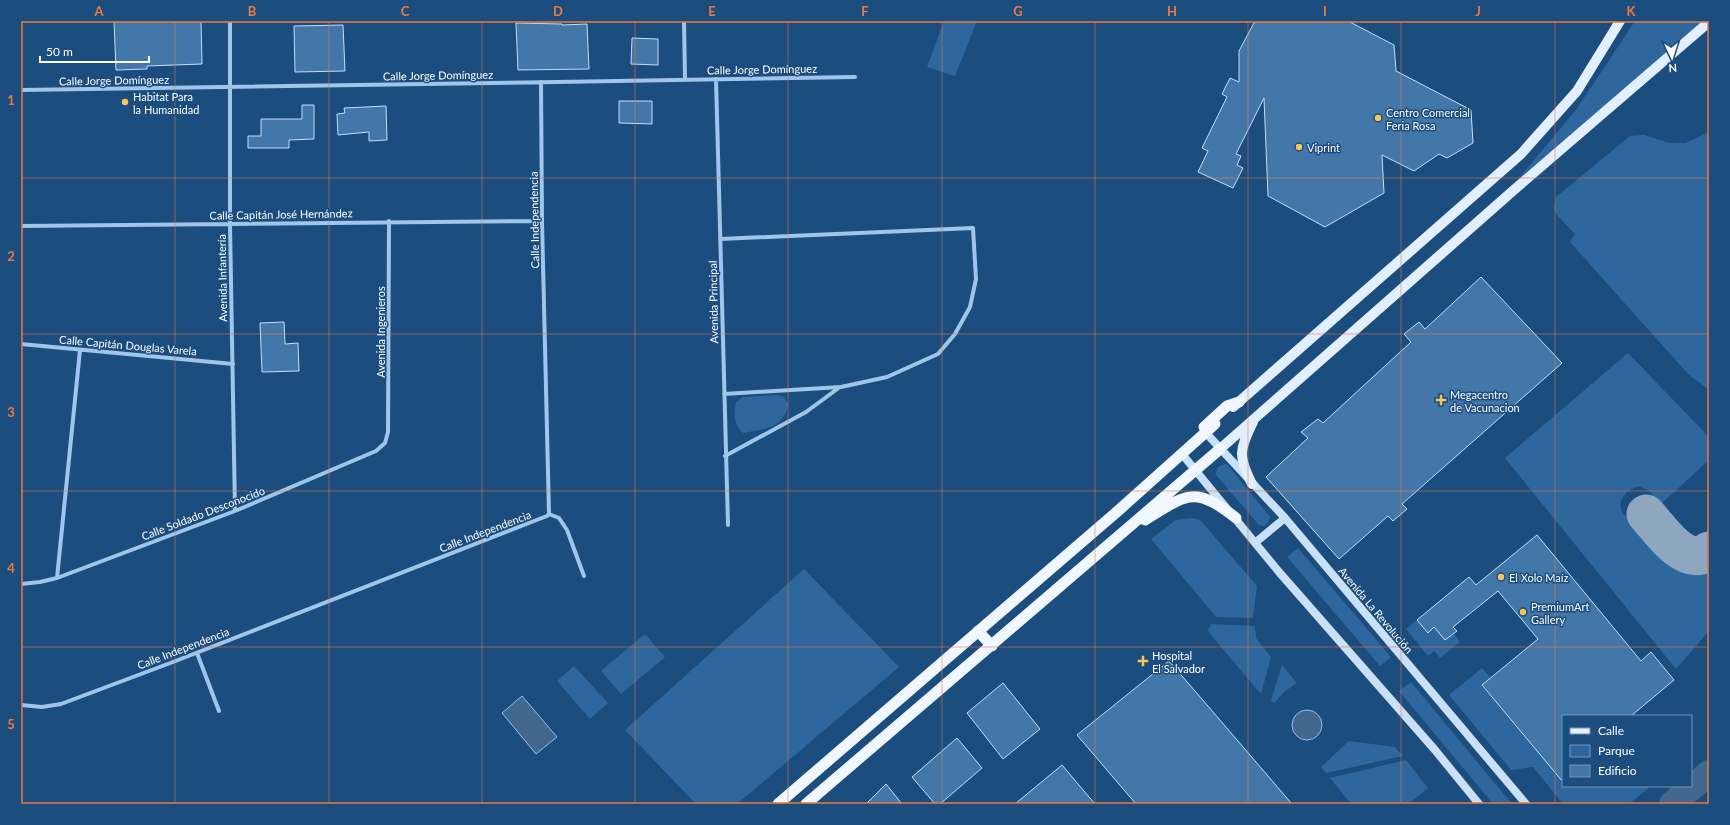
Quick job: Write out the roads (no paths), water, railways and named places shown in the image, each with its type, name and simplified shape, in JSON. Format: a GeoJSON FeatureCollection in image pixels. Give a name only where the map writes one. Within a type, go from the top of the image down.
{"type":"FeatureCollection","features":[{"type":"Feature","properties":{"kind":"highway"},"geometry":{"type":"LineString","coordinates":[[1119,510],[1129,495],[1222,410],[1227,406],[1239,402]]}},
{"type":"Feature","properties":{"kind":"highway"},"geometry":{"type":"LineString","coordinates":[[778,804],[1119,510],[1215,424]]}},
{"type":"Feature","properties":{"kind":"highway"},"geometry":{"type":"LineString","coordinates":[[806,804],[1220,449]]}},
{"type":"Feature","properties":{"kind":"highway"},"geometry":{"type":"LineString","coordinates":[[1119,536],[1171,503],[1184,497],[1198,496],[1212,501],[1236,518]]}},
{"type":"Feature","properties":{"kind":"highway"},"geometry":{"type":"LineString","coordinates":[[978,631],[992,646]]}},
{"type":"Feature","properties":{"kind":"highway"},"geometry":{"type":"LineString","coordinates":[[828,761],[841,774]]}},
{"type":"Feature","properties":{"kind":"main road"},"geometry":{"type":"LineString","coordinates":[[1220,449],[1515,188],[1709,22]]}},
{"type":"Feature","properties":{"kind":"main road"},"geometry":{"type":"LineString","coordinates":[[1215,424],[1522,154],[1577,91],[1618,23]]}},
{"type":"Feature","properties":{"kind":"main road"},"geometry":{"type":"LineString","coordinates":[[1252,484],[1244,468],[1241,454],[1245,440],[1255,418]]}},
{"type":"Feature","properties":{"kind":"main road","name":"Avenida La Revolución"},"geometry":{"type":"LineString","coordinates":[[1206,433],[1285,518],[1526,804]]}},
{"type":"Feature","properties":{"kind":"main road"},"geometry":{"type":"LineString","coordinates":[[1182,454],[1284,577],[1435,750],[1479,804]]}},
{"type":"Feature","properties":{"kind":"main road"},"geometry":{"type":"LineString","coordinates":[[1256,542],[1285,518]]}},
{"type":"Feature","properties":{"kind":"street","name":"Avenida Infantería"},"geometry":{"type":"LineString","coordinates":[[230,21],[230,224],[235,511]]}},
{"type":"Feature","properties":{"kind":"street"},"geometry":{"type":"LineString","coordinates":[[684,21],[685,79]]}},
{"type":"Feature","properties":{"kind":"street","name":"Calle Jorge Domínguez"},"geometry":{"type":"LineString","coordinates":[[21,90],[229,88],[685,79],[855,78]]}},
{"type":"Feature","properties":{"kind":"street","name":"Avenida Principal"},"geometry":{"type":"LineString","coordinates":[[716,79],[728,525]]}},
{"type":"Feature","properties":{"kind":"street","name":"Calle Independencia"},"geometry":{"type":"LineString","coordinates":[[21,705],[42,707],[61,704],[197,653],[549,514],[542,221],[541,82]]}},
{"type":"Feature","properties":{"kind":"street","name":"Calle Capitán José Hernández"},"geometry":{"type":"LineString","coordinates":[[21,226],[389,221],[542,221]]}},
{"type":"Feature","properties":{"kind":"street","name":"Avenida Ingenieros"},"geometry":{"type":"LineString","coordinates":[[385,443],[388,432],[389,221]]}},
{"type":"Feature","properties":{"kind":"street"},"geometry":{"type":"LineString","coordinates":[[720,239],[973,228],[976,279],[970,307],[955,334],[938,354],[886,377],[841,387],[724,394]]}},
{"type":"Feature","properties":{"kind":"street","name":"Calle Capitán Douglas Varela"},"geometry":{"type":"LineString","coordinates":[[21,344],[233,364]]}},
{"type":"Feature","properties":{"kind":"street"},"geometry":{"type":"LineString","coordinates":[[56,578],[80,350]]}},
{"type":"Feature","properties":{"kind":"street"},"geometry":{"type":"LineString","coordinates":[[725,456],[806,412],[841,387]]}},
{"type":"Feature","properties":{"kind":"street","name":"Calle Soldado Desconocido"},"geometry":{"type":"LineString","coordinates":[[21,584],[40,582],[56,578],[235,511],[376,451],[385,443]]}},
{"type":"Feature","properties":{"kind":"street"},"geometry":{"type":"LineString","coordinates":[[549,514],[559,518],[567,530],[584,576]]}},
{"type":"Feature","properties":{"kind":"street"},"geometry":{"type":"LineString","coordinates":[[197,653],[219,710]]}},
{"type":"Feature","properties":{"kind":"waterway"},"geometry":{"type":"LineString","coordinates":[[1672,804],[1709,773]]}},
{"type":"Feature","properties":{"kind":"place","name":"Habitat Para la Humanidad"},"geometry":{"type":"Point","coordinates":[125,102]}},
{"type":"Feature","properties":{"kind":"place","name":"Centro Comercial Feria Rosa"},"geometry":{"type":"Point","coordinates":[1378,118]}},
{"type":"Feature","properties":{"kind":"place","name":"Viprint"},"geometry":{"type":"Point","coordinates":[1299,147]}},
{"type":"Feature","properties":{"kind":"place","name":"Megacentro de Vacunacion"},"geometry":{"type":"Point","coordinates":[1441,400]}},
{"type":"Feature","properties":{"kind":"place","name":"El Xolo Maíz"},"geometry":{"type":"Point","coordinates":[1501,577]}},
{"type":"Feature","properties":{"kind":"place","name":"PremiumArt Gallery"},"geometry":{"type":"Point","coordinates":[1523,612]}},
{"type":"Feature","properties":{"kind":"place","name":"Hospital El Salvador"},"geometry":{"type":"Point","coordinates":[1143,661]}}]}
